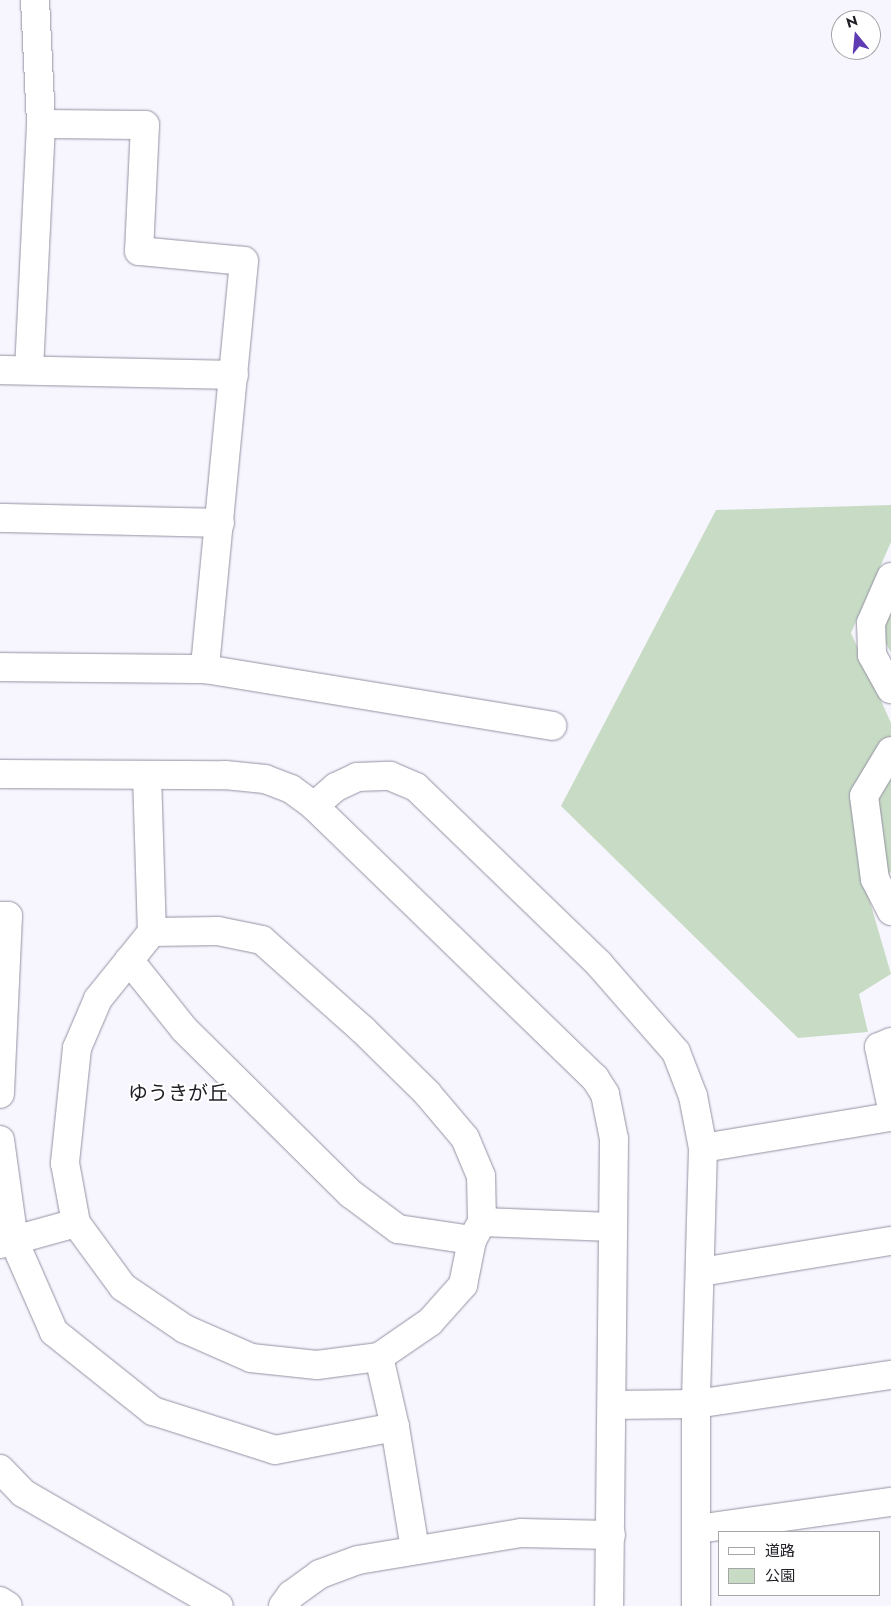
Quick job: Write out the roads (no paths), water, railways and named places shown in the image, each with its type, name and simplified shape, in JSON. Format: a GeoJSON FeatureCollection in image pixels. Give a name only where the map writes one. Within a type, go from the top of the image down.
{"type":"FeatureCollection","features":[{"type":"Feature","properties":{"kind":"street"},"geometry":{"type":"LineString","coordinates":[[29,370],[41,124],[36,0]]}},
{"type":"Feature","properties":{"kind":"street"},"geometry":{"type":"LineString","coordinates":[[41,124],[145,125],[139,251],[244,261],[205,669]]}},
{"type":"Feature","properties":{"kind":"street"},"geometry":{"type":"LineString","coordinates":[[0,370],[234,375]]}},
{"type":"Feature","properties":{"kind":"street"},"geometry":{"type":"LineString","coordinates":[[0,518],[220,522]]}},
{"type":"Feature","properties":{"kind":"street"},"geometry":{"type":"LineString","coordinates":[[891,577],[871,624],[872,655],[891,689]]}},
{"type":"Feature","properties":{"kind":"street"},"geometry":{"type":"LineString","coordinates":[[0,667],[205,669],[552,726]]}},
{"type":"Feature","properties":{"kind":"street"},"geometry":{"type":"LineString","coordinates":[[891,751],[864,796],[891,911]]}},
{"type":"Feature","properties":{"kind":"street"},"geometry":{"type":"LineString","coordinates":[[0,774],[147,775],[265,779],[290,789],[314,806],[595,1078],[605,1094],[612,1116],[614,1139],[609,1606]]}},
{"type":"Feature","properties":{"kind":"street"},"geometry":{"type":"LineString","coordinates":[[147,775],[152,932],[98,999],[77,1048],[65,1163],[76,1223],[123,1287],[194,1333],[251,1358],[317,1365],[379,1357],[430,1322],[463,1285],[477,1231],[481,1176],[465,1138],[427,1093],[290,962],[262,940],[218,931],[152,932]]}},
{"type":"Feature","properties":{"kind":"street"},"geometry":{"type":"LineString","coordinates":[[314,806],[336,786],[357,777],[390,776],[416,787],[599,964],[676,1052],[693,1096],[703,1148],[696,1404],[698,1528],[696,1606]]}},
{"type":"Feature","properties":{"kind":"street"},"geometry":{"type":"LineString","coordinates":[[0,916],[8,916],[0,1094]]}},
{"type":"Feature","properties":{"kind":"street"},"geometry":{"type":"LineString","coordinates":[[129,960],[184,1029],[350,1194],[398,1229],[477,1231],[612,1227]]}},
{"type":"Feature","properties":{"kind":"street"},"geometry":{"type":"LineString","coordinates":[[891,1042],[879,1047],[891,1104]]}},
{"type":"Feature","properties":{"kind":"street"},"geometry":{"type":"LineString","coordinates":[[703,1148],[891,1117]]}},
{"type":"Feature","properties":{"kind":"street"},"geometry":{"type":"LineString","coordinates":[[0,1140],[7,1242],[54,1332],[153,1411],[275,1450],[395,1428]]}},
{"type":"Feature","properties":{"kind":"street"},"geometry":{"type":"LineString","coordinates":[[7,1242],[76,1223]]}},
{"type":"Feature","properties":{"kind":"street"},"geometry":{"type":"LineString","coordinates":[[701,1272],[891,1241]]}},
{"type":"Feature","properties":{"kind":"street"},"geometry":{"type":"LineString","coordinates":[[379,1357],[395,1428],[416,1550]]}},
{"type":"Feature","properties":{"kind":"street"},"geometry":{"type":"LineString","coordinates":[[612,1404],[696,1404],[891,1375]]}},
{"type":"Feature","properties":{"kind":"street"},"geometry":{"type":"LineString","coordinates":[[0,1470],[23,1493],[219,1606]]}},
{"type":"Feature","properties":{"kind":"street"},"geometry":{"type":"LineString","coordinates":[[698,1528],[891,1502]]}},
{"type":"Feature","properties":{"kind":"street"},"geometry":{"type":"LineString","coordinates":[[282,1606],[291,1595],[320,1574],[358,1560],[521,1533],[611,1535]]}},
{"type":"Feature","properties":{"kind":"street"},"geometry":{"type":"LineString","coordinates":[[0,1601],[8,1606]]}},
{"type":"Feature","properties":{"kind":"district","name":"ゆうきが丘"},"geometry":{"type":"Point","coordinates":[178,1093]}}]}
